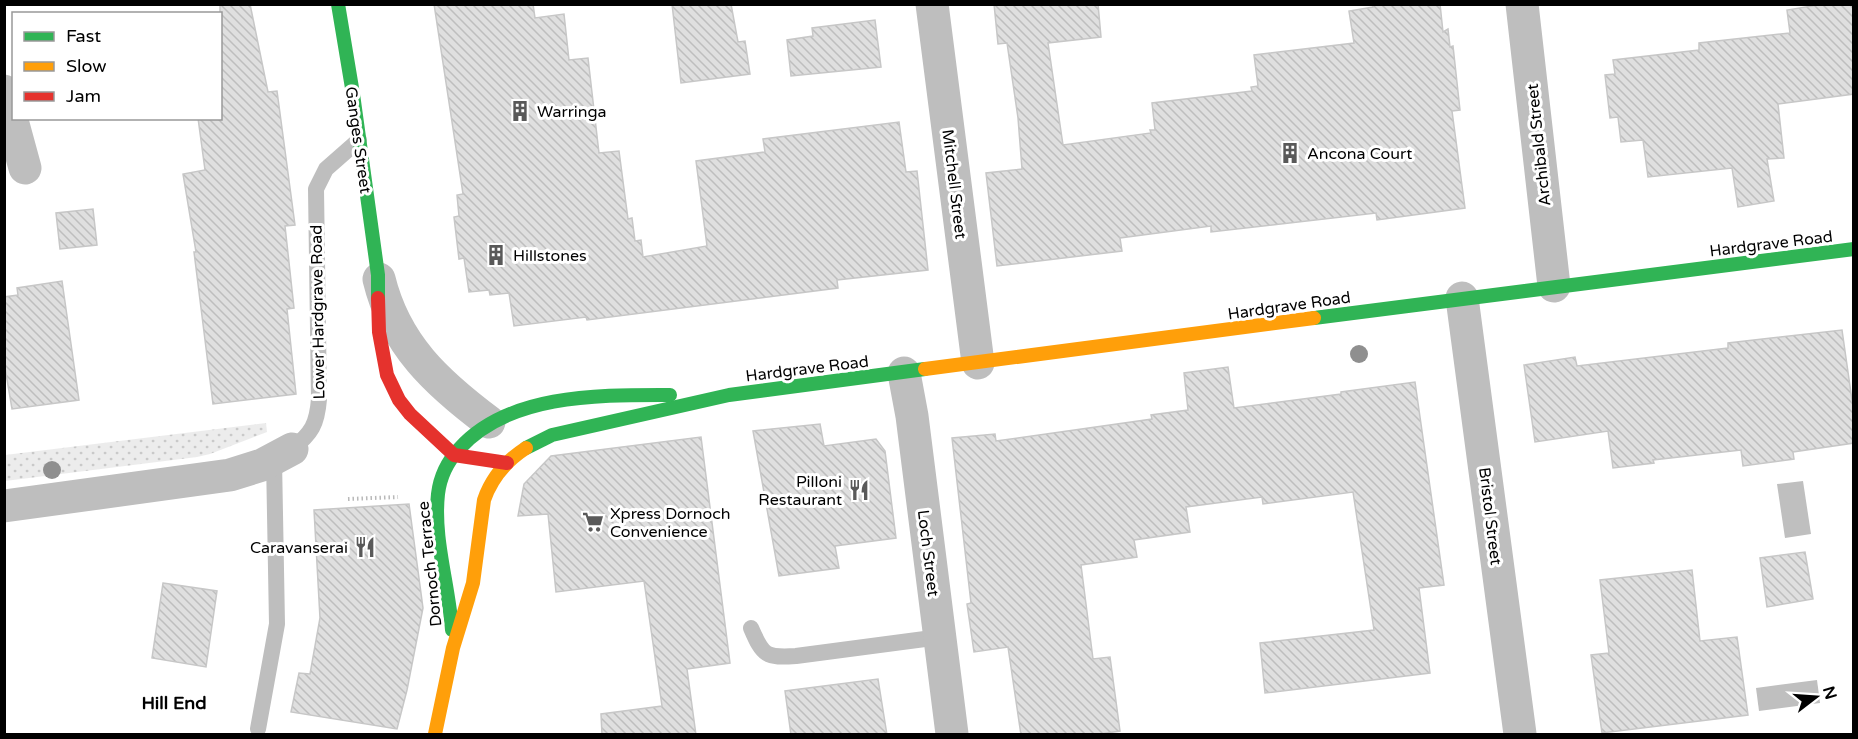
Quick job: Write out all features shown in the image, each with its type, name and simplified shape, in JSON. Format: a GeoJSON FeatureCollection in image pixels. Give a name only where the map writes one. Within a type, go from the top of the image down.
{"type":"FeatureCollection","features":[{"type":"Feature","properties":{"kind":"street","name":"Ganges Street"},"geometry":{"type":"LineString","coordinates":[[338,4],[378,275],[380,345],[387,375],[399,400],[410,414],[454,455]]}},
{"type":"Feature","properties":{"kind":"street","name":"Mitchell Street"},"geometry":{"type":"LineString","coordinates":[[932,4],[978,363]]}},
{"type":"Feature","properties":{"kind":"street","name":"Archibald Street"},"geometry":{"type":"LineString","coordinates":[[1522,4],[1554,286]]}},
{"type":"Feature","properties":{"kind":"street"},"geometry":{"type":"LineString","coordinates":[[4,91],[25,168]]}},
{"type":"Feature","properties":{"kind":"street","name":"Hardgrave Road"},"geometry":{"type":"LineString","coordinates":[[493,444],[532,443],[559,433],[729,395],[1554,286],[1854,249]]}},
{"type":"Feature","properties":{"kind":"street","name":"Ganges Street"},"geometry":{"type":"LineString","coordinates":[[378,275],[392,316],[420,361],[493,444]]}},
{"type":"Feature","properties":{"kind":"street","name":"Bristol Street"},"geometry":{"type":"LineString","coordinates":[[1462,298],[1520,735]]}},
{"type":"Feature","properties":{"kind":"street","name":"Loch Street"},"geometry":{"type":"LineString","coordinates":[[904,373],[912,416],[952,735]]}},
{"type":"Feature","properties":{"kind":"street","name":"Hardgrave Road"},"geometry":{"type":"LineString","coordinates":[[493,444],[523,408],[595,397],[729,395]]}},
{"type":"Feature","properties":{"kind":"street"},"geometry":{"type":"LineString","coordinates":[[454,455],[493,444]]}},
{"type":"Feature","properties":{"kind":"street","name":"Dornoch Terrace"},"geometry":{"type":"LineString","coordinates":[[435,735],[450,658],[475,574],[477,539],[484,501],[494,477],[493,444],[454,455],[442,479],[438,503],[451,606],[450,658]]}},
{"type":"Feature","properties":{"kind":"street","name":"Lower Hardgrave Road"},"geometry":{"type":"LineString","coordinates":[[4,506],[230,475],[283,454]]}},
{"type":"Feature","properties":{"kind":"lane","name":"Lower Hardgrave Road"},"geometry":{"type":"LineString","coordinates":[[283,454],[313,428],[319,399],[316,189],[326,169],[359,140]]}},
{"type":"Feature","properties":{"kind":"lane"},"geometry":{"type":"LineString","coordinates":[[258,729],[276,624],[283,454]]}},
{"type":"Feature","properties":{"kind":"lane"},"geometry":{"type":"LineString","coordinates":[[751,628],[760,648],[773,658],[796,657],[940,637]]}},
{"type":"Feature","properties":{"kind":"path"},"geometry":{"type":"LineString","coordinates":[[348,499],[399,497]]}},
{"type":"Feature","properties":{"kind":"shaded area"},"geometry":{"type":"Polygon","coordinates":[[[266,423],[267,432],[197,457],[5,481],[5,455],[266,423]]]}},
{"type":"Feature","properties":{"kind":"shaded area"},"geometry":{"type":"Polygon","coordinates":[[[1803,481],[1811,534],[1785,538],[1777,484],[1803,481]]]}},
{"type":"Feature","properties":{"kind":"shaded area"},"geometry":{"type":"Polygon","coordinates":[[[1817,680],[1820,703],[1759,711],[1756,688],[1817,680]]]}},
{"type":"Feature","properties":{"kind":"building"},"geometry":{"type":"Polygon","coordinates":[[[220,4],[250,4],[268,92],[277,91],[295,225],[285,226],[294,308],[287,309],[296,394],[213,404],[194,252],[196,252],[183,174],[205,170],[198,120],[222,120],[222,12],[220,12],[220,4]]]}},
{"type":"Feature","properties":{"kind":"building"},"geometry":{"type":"Polygon","coordinates":[[[434,4],[533,4],[535,18],[564,14],[569,60],[588,58],[599,153],[619,151],[628,219],[632,218],[635,241],[641,240],[643,257],[707,246],[696,161],[765,152],[763,139],[899,122],[906,172],[917,171],[928,270],[837,280],[838,288],[587,320],[586,317],[514,326],[509,293],[490,295],[489,290],[469,292],[464,258],[459,259],[454,217],[459,216],[457,195],[463,194],[434,4]]]}},
{"type":"Feature","properties":{"kind":"building"},"geometry":{"type":"Polygon","coordinates":[[[672,4],[731,4],[738,42],[745,41],[750,74],[681,83],[672,4]]]}},
{"type":"Feature","properties":{"kind":"building"},"geometry":{"type":"Polygon","coordinates":[[[994,4],[1098,4],[1101,37],[1048,43],[1063,145],[1151,133],[1150,130],[1155,130],[1152,103],[1252,91],[1251,87],[1258,86],[1254,55],[1354,43],[1349,11],[1373,7],[1373,4],[1440,4],[1443,32],[1448,29],[1450,47],[1453,46],[1460,110],[1452,111],[1465,208],[1377,220],[1376,213],[1211,232],[1211,226],[1120,238],[1122,251],[997,266],[986,173],[1022,169],[1018,118],[1007,43],[998,44],[994,4]]]}},
{"type":"Feature","properties":{"kind":"building"},"geometry":{"type":"Polygon","coordinates":[[[1824,4],[1854,4],[1854,94],[1778,104],[1784,158],[1767,159],[1774,201],[1738,207],[1732,168],[1648,177],[1643,140],[1621,142],[1618,117],[1610,118],[1605,75],[1615,74],[1613,60],[1699,50],[1699,43],[1790,33],[1787,10],[1824,4]]]}},
{"type":"Feature","properties":{"kind":"building"},"geometry":{"type":"Polygon","coordinates":[[[875,20],[881,67],[791,76],[787,40],[813,36],[812,28],[875,20]]]}},
{"type":"Feature","properties":{"kind":"building"},"geometry":{"type":"Polygon","coordinates":[[[93,209],[97,245],[60,249],[56,213],[93,209]]]}},
{"type":"Feature","properties":{"kind":"building"},"geometry":{"type":"Polygon","coordinates":[[[62,281],[79,400],[12,409],[4,362],[4,297],[18,295],[17,288],[62,281]]]}},
{"type":"Feature","properties":{"kind":"building"},"geometry":{"type":"Polygon","coordinates":[[[1842,330],[1854,414],[1854,443],[1793,452],[1794,459],[1743,466],[1741,450],[1653,460],[1654,463],[1613,468],[1608,431],[1535,442],[1524,365],[1575,357],[1577,366],[1728,348],[1728,343],[1842,330]]]}},
{"type":"Feature","properties":{"kind":"building"},"geometry":{"type":"Polygon","coordinates":[[[1228,367],[1234,408],[1415,382],[1444,585],[1419,588],[1430,673],[1265,693],[1260,643],[1374,630],[1353,492],[1263,504],[1262,497],[1186,507],[1190,532],[1134,540],[1137,557],[1081,565],[1093,659],[1110,657],[1120,731],[1093,735],[1021,735],[1008,647],[974,652],[967,604],[971,603],[952,438],[995,434],[996,441],[1152,419],[1151,415],[1188,410],[1184,373],[1228,367]]]}},
{"type":"Feature","properties":{"kind":"building"},"geometry":{"type":"Polygon","coordinates":[[[820,424],[824,446],[876,439],[885,451],[896,538],[835,546],[839,568],[779,576],[753,431],[820,424]]]}},
{"type":"Feature","properties":{"kind":"building"},"geometry":{"type":"Polygon","coordinates":[[[701,437],[730,663],[687,669],[696,735],[602,735],[601,714],[662,706],[644,581],[556,592],[548,514],[518,516],[524,484],[551,456],[701,437]]]}},
{"type":"Feature","properties":{"kind":"building"},"geometry":{"type":"Polygon","coordinates":[[[409,504],[423,608],[397,729],[291,712],[299,673],[310,674],[320,618],[314,510],[409,504]]]}},
{"type":"Feature","properties":{"kind":"building"},"geometry":{"type":"Polygon","coordinates":[[[1805,552],[1813,599],[1767,607],[1760,558],[1805,552]]]}},
{"type":"Feature","properties":{"kind":"building"},"geometry":{"type":"Polygon","coordinates":[[[1692,570],[1700,641],[1737,637],[1748,715],[1602,733],[1591,655],[1609,653],[1600,580],[1692,570]]]}},
{"type":"Feature","properties":{"kind":"building"},"geometry":{"type":"Polygon","coordinates":[[[163,583],[217,591],[206,667],[152,658],[163,583]]]}},
{"type":"Feature","properties":{"kind":"building"},"geometry":{"type":"Polygon","coordinates":[[[878,679],[887,735],[791,735],[785,691],[878,679]]]}},
{"type":"Feature","properties":{"kind":"traffic: fast"},"geometry":{"type":"LineString","coordinates":[[338,4],[378,275],[378,298]]}},
{"type":"Feature","properties":{"kind":"traffic: fast"},"geometry":{"type":"LineString","coordinates":[[1314,318],[1854,249]]}},
{"type":"Feature","properties":{"kind":"traffic: fast"},"geometry":{"type":"LineString","coordinates":[[526,448],[552,435],[729,395],[925,369]]}},
{"type":"Feature","properties":{"kind":"traffic: fast"},"geometry":{"type":"LineString","coordinates":[[452,630],[439,545],[437,511],[438,494],[443,475],[459,449],[480,431],[503,417],[530,407],[586,397],[670,395]]}},
{"type":"Feature","properties":{"kind":"traffic: slow"},"geometry":{"type":"LineString","coordinates":[[925,369],[1314,318]]}},
{"type":"Feature","properties":{"kind":"traffic: slow"},"geometry":{"type":"LineString","coordinates":[[435,734],[453,648],[473,583],[484,500],[500,470],[526,448]]}},
{"type":"Feature","properties":{"kind":"traffic: jam"},"geometry":{"type":"LineString","coordinates":[[378,298],[379,332],[387,375],[399,400],[410,414],[454,455],[507,463]]}},
{"type":"Feature","properties":{"kind":"place","name":"Warringa"},"geometry":{"type":"Point","coordinates":[520,111]}},
{"type":"Feature","properties":{"kind":"place","name":"Ancona Court"},"geometry":{"type":"Point","coordinates":[1290,153]}},
{"type":"Feature","properties":{"kind":"place","name":"Hillstones"},"geometry":{"type":"Point","coordinates":[496,255]}},
{"type":"Feature","properties":{"kind":"place","name":"Pilloni Restaurant"},"geometry":{"type":"Point","coordinates":[859,490]}},
{"type":"Feature","properties":{"kind":"place","name":"Xpress Dornoch Convenience"},"geometry":{"type":"Point","coordinates":[593,522]}},
{"type":"Feature","properties":{"kind":"place","name":"Caravanserai"},"geometry":{"type":"Point","coordinates":[365,547]}},
{"type":"Feature","properties":{"kind":"district","name":"Hill End"},"geometry":{"type":"Point","coordinates":[174,703]}}]}
